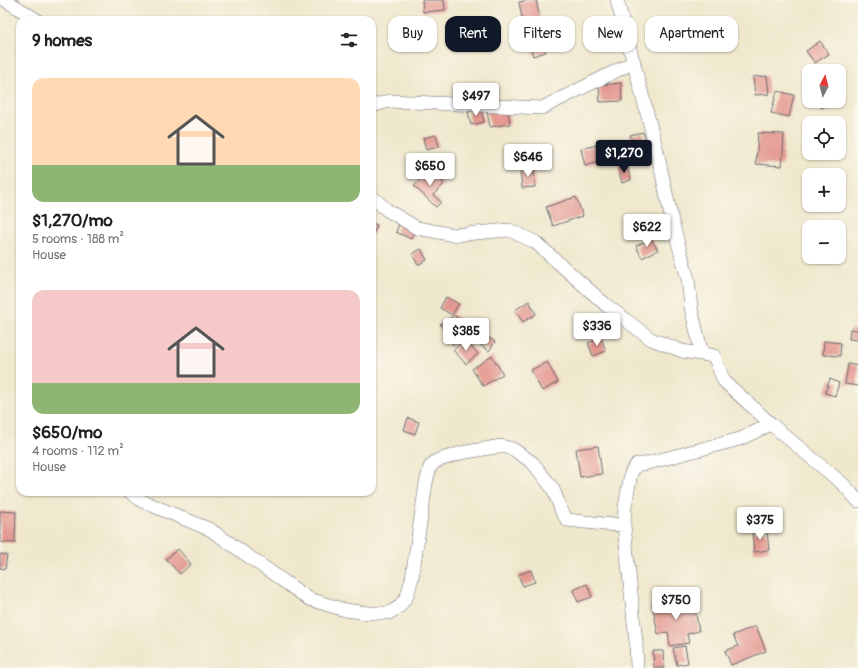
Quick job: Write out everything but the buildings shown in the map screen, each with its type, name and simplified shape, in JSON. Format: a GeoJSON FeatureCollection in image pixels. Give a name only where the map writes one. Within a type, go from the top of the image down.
{"type":"FeatureCollection","features":[{"type":"Feature","properties":{"kind":"street"},"geometry":{"type":"LineString","coordinates":[[5,0],[31,16]]}},
{"type":"Feature","properties":{"kind":"street"},"geometry":{"type":"LineString","coordinates":[[617,0],[657,151],[672,220],[688,279],[691,308],[702,354],[714,356]]}},
{"type":"Feature","properties":{"kind":"street"},"geometry":{"type":"LineString","coordinates":[[376,105],[389,101],[542,108],[634,62]]}},
{"type":"Feature","properties":{"kind":"street"},"geometry":{"type":"LineString","coordinates":[[376,200],[387,210],[417,228],[454,235],[509,230],[535,242],[606,305],[650,339],[682,352],[714,356]]}},
{"type":"Feature","properties":{"kind":"street"},"geometry":{"type":"LineString","coordinates":[[714,356],[724,381],[771,424],[844,485],[858,501]]}},
{"type":"Feature","properties":{"kind":"street"},"geometry":{"type":"LineString","coordinates":[[637,668],[636,642],[624,525],[625,507],[631,474],[637,464],[644,464],[740,439],[771,424]]}},
{"type":"Feature","properties":{"kind":"street"},"geometry":{"type":"LineString","coordinates":[[135,496],[142,501],[211,530],[309,599],[345,610],[368,613],[389,613],[399,607],[407,596],[412,578],[426,483],[430,467],[436,461],[501,446],[513,449],[533,463],[553,489],[562,512],[567,520],[624,525]]}}]}
